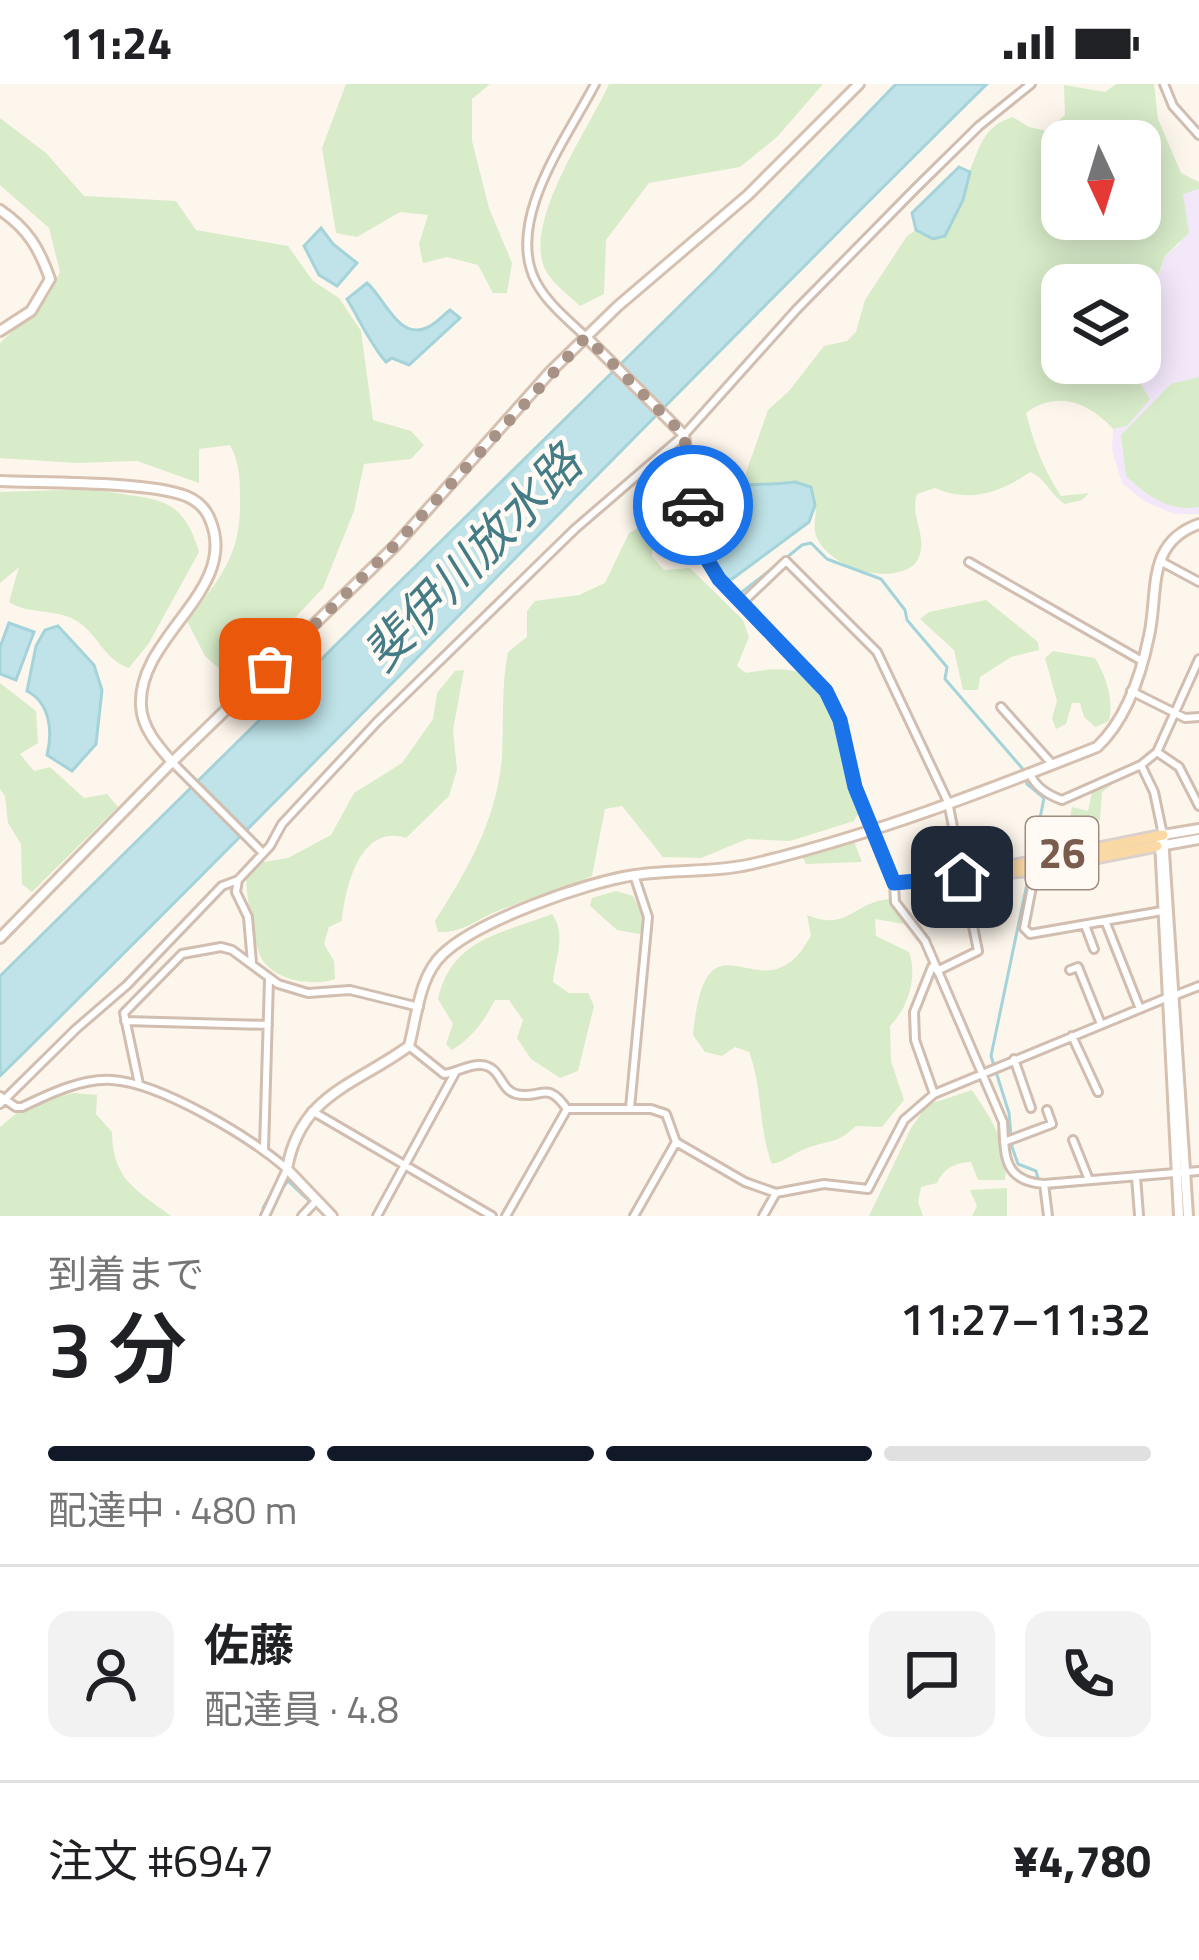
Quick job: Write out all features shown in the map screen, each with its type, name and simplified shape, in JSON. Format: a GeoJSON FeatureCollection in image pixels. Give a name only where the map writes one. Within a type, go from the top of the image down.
{"type":"FeatureCollection","features":[{"type":"Feature","properties":{"kind":"main road","name":"26"},"geometry":{"type":"LineString","coordinates":[[894,883],[962,877],[1162,842]]}},
{"type":"Feature","properties":{"kind":"street"},"geometry":{"type":"LineString","coordinates":[[595,84],[534,202],[525,242],[536,283],[684,435],[699,546],[719,579],[826,691],[840,720],[855,787],[894,883],[895,902],[916,926],[1004,1122],[1005,1154],[1015,1177],[1024,1183],[1044,1184],[1199,1171]]}},
{"type":"Feature","properties":{"kind":"street"},"geometry":{"type":"LineString","coordinates":[[0,938],[394,546],[586,337],[748,194],[859,84]]}},
{"type":"Feature","properties":{"kind":"street"},"geometry":{"type":"LineString","coordinates":[[332,1216],[264,1149],[139,1084],[108,1079],[22,1107],[2,1100],[127,985],[222,886],[238,880],[282,824],[377,722],[574,529],[684,435],[886,219],[979,126],[1030,84]]}},
{"type":"Feature","properties":{"kind":"street"},"geometry":{"type":"LineString","coordinates":[[1165,84],[1173,106],[1199,136]]}},
{"type":"Feature","properties":{"kind":"street"},"geometry":{"type":"LineString","coordinates":[[0,210],[22,224],[39,248],[50,279],[31,311],[0,331]]}},
{"type":"Feature","properties":{"kind":"street"},"geometry":{"type":"LineString","coordinates":[[0,481],[159,490],[185,496],[208,513],[218,544],[214,562],[205,583],[154,656],[142,692],[146,724],[172,762],[263,853]]}},
{"type":"Feature","properties":{"kind":"street"},"geometry":{"type":"LineString","coordinates":[[265,1216],[312,1112],[331,1093],[409,1046],[429,969],[446,950],[507,915],[634,875],[734,867],[873,828],[1097,747],[1114,731],[1142,661],[1150,634],[1158,560],[1168,544],[1199,524]]}},
{"type":"Feature","properties":{"kind":"street"},"geometry":{"type":"LineString","coordinates":[[1158,560],[1199,582]]}},
{"type":"Feature","properties":{"kind":"street"},"geometry":{"type":"LineString","coordinates":[[742,602],[786,561],[878,652],[948,802],[978,951],[937,970]]}},
{"type":"Feature","properties":{"kind":"street"},"geometry":{"type":"LineString","coordinates":[[969,562],[1142,661]]}},
{"type":"Feature","properties":{"kind":"street"},"geometry":{"type":"LineString","coordinates":[[1030,774],[1034,783],[1062,800],[1142,765],[1157,752],[1177,715],[1199,659]]}},
{"type":"Feature","properties":{"kind":"street"},"geometry":{"type":"LineString","coordinates":[[1131,691],[1177,715],[1199,717]]}},
{"type":"Feature","properties":{"kind":"street"},"geometry":{"type":"LineString","coordinates":[[1000,706],[1053,765]]}},
{"type":"Feature","properties":{"kind":"street"},"geometry":{"type":"LineString","coordinates":[[1157,752],[1179,767],[1199,806]]}},
{"type":"Feature","properties":{"kind":"street"},"geometry":{"type":"LineString","coordinates":[[1142,765],[1154,792],[1162,842],[1179,1216]]}},
{"type":"Feature","properties":{"kind":"street"},"geometry":{"type":"LineString","coordinates":[[1162,842],[1199,829]]}},
{"type":"Feature","properties":{"kind":"street"},"geometry":{"type":"LineString","coordinates":[[1162,842],[1199,839]]}},
{"type":"Feature","properties":{"kind":"street"},"geometry":{"type":"LineString","coordinates":[[1162,842],[1162,911],[1171,997]]}},
{"type":"Feature","properties":{"kind":"street"},"geometry":{"type":"LineString","coordinates":[[1036,864],[1026,932],[1162,911]]}},
{"type":"Feature","properties":{"kind":"street"},"geometry":{"type":"LineString","coordinates":[[630,1109],[648,917],[634,875]]}},
{"type":"Feature","properties":{"kind":"street"},"geometry":{"type":"LineString","coordinates":[[238,880],[236,892],[251,937],[250,961],[257,969]]}},
{"type":"Feature","properties":{"kind":"street"},"geometry":{"type":"LineString","coordinates":[[1105,921],[1140,1009]]}},
{"type":"Feature","properties":{"kind":"street"},"geometry":{"type":"LineString","coordinates":[[1085,925],[1094,950]]}},
{"type":"Feature","properties":{"kind":"street"},"geometry":{"type":"LineString","coordinates":[[139,1084],[124,1013],[182,954],[221,947],[232,950],[269,979],[308,993],[350,989],[418,1007]]}},
{"type":"Feature","properties":{"kind":"street"},"geometry":{"type":"LineString","coordinates":[[932,960],[914,1012],[915,1040],[934,1094]]}},
{"type":"Feature","properties":{"kind":"street"},"geometry":{"type":"LineString","coordinates":[[1070,970],[1078,967],[1101,1024]]}},
{"type":"Feature","properties":{"kind":"street"},"geometry":{"type":"LineString","coordinates":[[264,1149],[269,979]]}},
{"type":"Feature","properties":{"kind":"street"},"geometry":{"type":"LineString","coordinates":[[567,1109],[666,1114],[676,1142],[776,1193],[824,1184],[868,1189],[904,1120],[934,1094],[1199,986]]}},
{"type":"Feature","properties":{"kind":"street"},"geometry":{"type":"LineString","coordinates":[[125,1021],[268,1025]]}},
{"type":"Feature","properties":{"kind":"street"},"geometry":{"type":"LineString","coordinates":[[1072,1036],[1098,1092]]}},
{"type":"Feature","properties":{"kind":"street"},"geometry":{"type":"LineString","coordinates":[[409,1046],[444,1074],[479,1065],[490,1067],[509,1091],[545,1090],[567,1109]]}},
{"type":"Feature","properties":{"kind":"street"},"geometry":{"type":"LineString","coordinates":[[1014,1058],[1030,1108]]}},
{"type":"Feature","properties":{"kind":"street"},"geometry":{"type":"LineString","coordinates":[[377,1216],[455,1073]]}},
{"type":"Feature","properties":{"kind":"street"},"geometry":{"type":"LineString","coordinates":[[506,1216],[567,1109]]}},
{"type":"Feature","properties":{"kind":"street"},"geometry":{"type":"LineString","coordinates":[[1004,1142],[1052,1124],[1047,1110]]}},
{"type":"Feature","properties":{"kind":"street"},"geometry":{"type":"LineString","coordinates":[[312,1112],[492,1216]]}},
{"type":"Feature","properties":{"kind":"street"},"geometry":{"type":"LineString","coordinates":[[1073,1139],[1089,1180]]}},
{"type":"Feature","properties":{"kind":"street"},"geometry":{"type":"LineString","coordinates":[[634,1216],[676,1142]]}},
{"type":"Feature","properties":{"kind":"street"},"geometry":{"type":"LineString","coordinates":[[1180,1172],[1188,1216]]}},
{"type":"Feature","properties":{"kind":"street"},"geometry":{"type":"LineString","coordinates":[[1136,1176],[1139,1215]]}},
{"type":"Feature","properties":{"kind":"street"},"geometry":{"type":"LineString","coordinates":[[1044,1184],[1048,1216]]}},
{"type":"Feature","properties":{"kind":"street"},"geometry":{"type":"LineString","coordinates":[[763,1216],[776,1193]]}},
{"type":"Feature","properties":{"kind":"street"},"geometry":{"type":"LineString","coordinates":[[302,1216],[316,1201]]}},
{"type":"Feature","properties":{"kind":"shaded area"},"geometry":{"type":"Polygon","coordinates":[[[1199,189],[1199,514],[1174,514],[1144,501],[1122,483],[1112,450],[1113,429],[1127,426],[1149,399],[1140,384],[1161,384],[1161,267],[1165,256],[1180,244],[1183,194],[1199,189]]]}},
{"type":"Feature","properties":{"kind":"green space"},"geometry":{"type":"Polygon","coordinates":[[[346,84],[490,84],[472,99],[472,141],[489,208],[512,263],[507,293],[493,293],[478,265],[447,257],[423,263],[419,244],[428,215],[400,212],[357,237],[336,233],[322,148],[346,84]]]}},
{"type":"Feature","properties":{"kind":"green space"},"geometry":{"type":"Polygon","coordinates":[[[609,84],[823,84],[777,137],[740,167],[649,183],[606,240],[604,294],[580,306],[546,271],[542,228],[561,177],[609,84]]]}},
{"type":"Feature","properties":{"kind":"green space"},"geometry":{"type":"Polygon","coordinates":[[[1116,84],[1154,84],[1158,120],[1059,120],[1065,115],[1064,85],[1105,92],[1116,84]]]}},
{"type":"Feature","properties":{"kind":"green space"},"geometry":{"type":"Polygon","coordinates":[[[1013,117],[1041,130],[1041,240],[1161,240],[1161,126],[1181,173],[1199,182],[1199,189],[1183,194],[1189,233],[1165,256],[1161,267],[1041,264],[1041,384],[1140,384],[1150,399],[1127,426],[1113,429],[1094,412],[1072,402],[1049,402],[1026,413],[1040,456],[1061,496],[1089,493],[1082,500],[1065,504],[1030,472],[984,494],[960,495],[935,488],[917,494],[921,551],[911,567],[883,574],[847,565],[819,542],[814,504],[795,482],[759,487],[742,484],[768,410],[824,346],[847,341],[856,332],[865,300],[907,236],[916,230],[933,239],[982,141],[994,127],[1013,117]]]}},
{"type":"Feature","properties":{"kind":"green space"},"geometry":{"type":"Polygon","coordinates":[[[0,118],[46,153],[84,196],[176,201],[196,230],[288,246],[313,281],[339,298],[361,331],[373,420],[411,431],[424,445],[411,459],[364,464],[354,511],[323,588],[255,660],[222,671],[205,656],[187,621],[226,566],[237,537],[239,479],[230,445],[199,449],[199,483],[137,461],[0,458],[0,343],[47,298],[60,272],[49,228],[0,185],[0,118]]]}},
{"type":"Feature","properties":{"kind":"green space"},"geometry":{"type":"Polygon","coordinates":[[[1199,377],[1199,507],[1168,505],[1126,476],[1121,435],[1171,384],[1199,377]]]}},
{"type":"Feature","properties":{"kind":"green space"},"geometry":{"type":"Polygon","coordinates":[[[96,489],[148,498],[173,508],[192,532],[199,552],[149,643],[129,668],[113,659],[77,621],[9,602],[19,567],[0,583],[0,492],[96,489]]]}},
{"type":"Feature","properties":{"kind":"green space"},"geometry":{"type":"Polygon","coordinates":[[[646,524],[654,532],[652,556],[664,570],[690,568],[743,620],[749,637],[737,666],[746,673],[796,672],[815,683],[833,715],[859,812],[854,821],[790,841],[747,839],[701,858],[663,857],[622,806],[605,809],[592,876],[463,928],[438,932],[435,921],[469,863],[494,801],[502,756],[508,652],[527,637],[527,611],[535,601],[579,595],[605,583],[629,533],[646,524]]]}},
{"type":"Feature","properties":{"kind":"green space"},"geometry":{"type":"Polygon","coordinates":[[[986,600],[1038,642],[1039,650],[1011,657],[980,677],[978,690],[963,690],[954,650],[920,619],[929,612],[986,600]]]}},
{"type":"Feature","properties":{"kind":"green space"},"geometry":{"type":"Polygon","coordinates":[[[1053,651],[1095,658],[1108,688],[1109,721],[1095,727],[1084,717],[1080,703],[1072,703],[1066,724],[1056,729],[1052,718],[1057,701],[1045,658],[1053,651]]]}},
{"type":"Feature","properties":{"kind":"green space"},"geometry":{"type":"Polygon","coordinates":[[[464,670],[453,730],[457,770],[449,796],[406,838],[390,836],[366,849],[351,876],[342,921],[329,927],[324,944],[334,961],[335,979],[307,982],[270,969],[257,946],[246,878],[263,862],[288,858],[331,835],[354,793],[402,763],[433,719],[437,693],[455,671],[464,670]]]}},
{"type":"Feature","properties":{"kind":"green space"},"geometry":{"type":"Polygon","coordinates":[[[0,683],[36,711],[38,743],[20,754],[34,771],[50,767],[84,798],[107,794],[118,807],[32,892],[22,884],[21,844],[8,823],[0,789],[0,683]]]}},
{"type":"Feature","properties":{"kind":"green space"},"geometry":{"type":"Polygon","coordinates":[[[1112,779],[1115,782],[1102,792],[1100,820],[1089,830],[1070,819],[1072,807],[1088,811],[1092,792],[1112,779]]]}},
{"type":"Feature","properties":{"kind":"green space"},"geometry":{"type":"Polygon","coordinates":[[[853,839],[862,862],[806,864],[801,854],[853,839]]]}},
{"type":"Feature","properties":{"kind":"green space"},"geometry":{"type":"Polygon","coordinates":[[[616,891],[633,896],[644,918],[645,929],[639,934],[617,930],[590,906],[592,898],[616,891]]]}},
{"type":"Feature","properties":{"kind":"green space"},"geometry":{"type":"Polygon","coordinates":[[[889,899],[905,924],[875,919],[876,936],[909,952],[912,972],[906,1001],[890,1026],[891,1061],[904,1100],[882,1127],[856,1126],[839,1138],[772,1164],[749,1052],[735,1047],[722,1056],[705,1052],[693,1035],[708,976],[719,967],[778,969],[797,957],[811,936],[807,915],[831,920],[889,899]]]}},
{"type":"Feature","properties":{"kind":"green space"},"geometry":{"type":"Polygon","coordinates":[[[552,914],[559,939],[553,982],[569,993],[588,993],[594,1006],[578,1071],[560,1078],[531,1059],[517,1038],[523,1020],[509,1000],[495,1000],[477,1028],[452,1050],[446,1044],[453,1024],[438,999],[455,963],[481,941],[552,914]]]}},
{"type":"Feature","properties":{"kind":"green space"},"geometry":{"type":"Polygon","coordinates":[[[972,1090],[1001,1144],[1005,1180],[978,1180],[971,1162],[960,1164],[946,1170],[937,1183],[921,1187],[918,1202],[923,1216],[869,1216],[927,1105],[972,1090]]]}},
{"type":"Feature","properties":{"kind":"green space"},"geometry":{"type":"Polygon","coordinates":[[[74,1093],[97,1095],[96,1114],[112,1132],[122,1173],[137,1191],[171,1216],[0,1216],[0,1127],[29,1103],[74,1093]]]}},
{"type":"Feature","properties":{"kind":"green space"},"geometry":{"type":"Polygon","coordinates":[[[1007,1188],[1007,1216],[972,1216],[977,1206],[970,1190],[1007,1188]]]}},
{"type":"Feature","properties":{"kind":"water","name":"斐伊川放水路"},"geometry":{"type":"Polygon","coordinates":[[[896,84],[987,84],[0,1076],[0,976],[712,274],[896,84]]]}},
{"type":"Feature","properties":{"kind":"water"},"geometry":{"type":"Polygon","coordinates":[[[959,167],[970,172],[963,200],[945,236],[933,239],[916,230],[912,213],[959,167]]]}},
{"type":"Feature","properties":{"kind":"water"},"geometry":{"type":"Polygon","coordinates":[[[321,228],[357,263],[337,286],[319,275],[304,246],[321,228]]]}},
{"type":"Feature","properties":{"kind":"water"},"geometry":{"type":"Polygon","coordinates":[[[367,283],[407,328],[426,328],[450,310],[460,318],[409,365],[392,358],[386,362],[347,299],[367,283]]]}},
{"type":"Feature","properties":{"kind":"water"},"geometry":{"type":"Polygon","coordinates":[[[795,482],[811,487],[815,505],[809,522],[726,580],[712,560],[702,520],[732,489],[795,482]]]}},
{"type":"Feature","properties":{"kind":"water"},"geometry":{"type":"Polygon","coordinates":[[[9,623],[34,632],[16,680],[0,674],[0,647],[9,623]]]}},
{"type":"Feature","properties":{"kind":"water"},"geometry":{"type":"Polygon","coordinates":[[[58,626],[94,665],[102,690],[96,744],[72,771],[47,755],[48,718],[41,703],[27,691],[36,646],[45,630],[58,626]]]}},
{"type":"Feature","properties":{"kind":"waterway"},"geometry":{"type":"LineString","coordinates":[[786,558],[811,543],[827,559],[881,579],[905,610],[907,620],[947,667],[945,679],[1022,768],[1027,784],[1044,798],[1032,859]]}},
{"type":"Feature","properties":{"kind":"waterway"},"geometry":{"type":"LineString","coordinates":[[742,592],[778,564]]}},
{"type":"Feature","properties":{"kind":"waterway"},"geometry":{"type":"LineString","coordinates":[[1029,874],[991,1056],[1009,1113],[1018,1164],[1036,1171],[1041,1189],[1175,1176]]}},
{"type":"Feature","properties":{"kind":"waterway"},"geometry":{"type":"LineString","coordinates":[[280,1191],[288,1181],[325,1216]]}},
{"type":"Feature","properties":{"kind":"waterway"},"geometry":{"type":"LineString","coordinates":[[263,1208],[271,1194]]}},
{"type":"Feature","properties":{"kind":"way so far"},"geometry":{"type":"LineString","coordinates":[[270,669],[394,546],[586,337],[684,435],[693,505]]}},
{"type":"Feature","properties":{"kind":"route"},"geometry":{"type":"LineString","coordinates":[[693,505],[699,546],[719,579],[826,691],[840,720],[855,787],[894,883],[962,877]]}}]}
